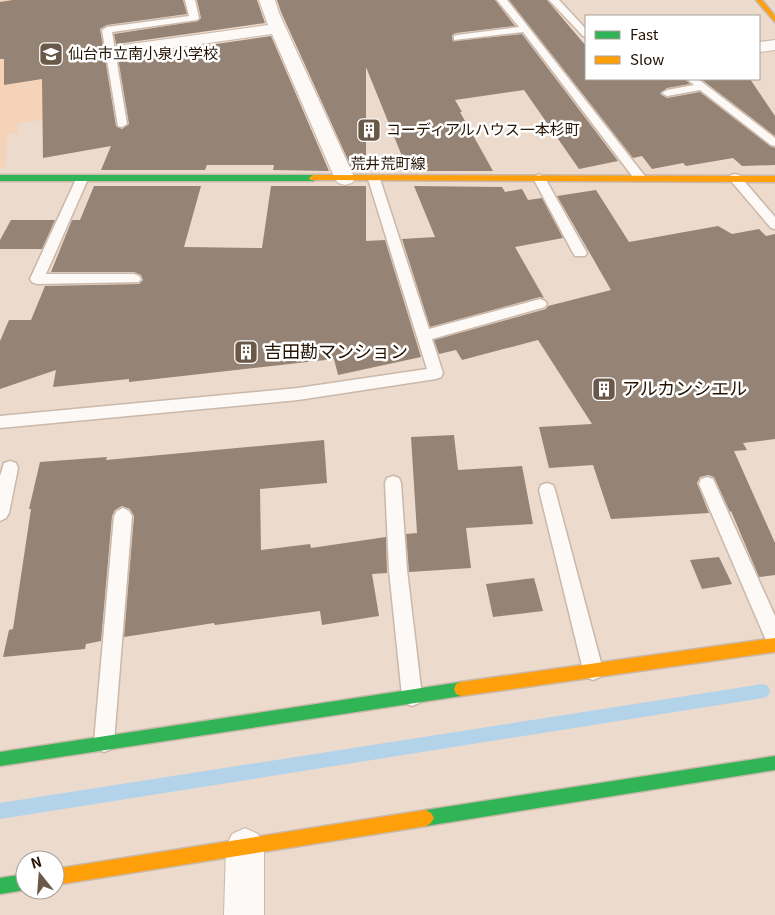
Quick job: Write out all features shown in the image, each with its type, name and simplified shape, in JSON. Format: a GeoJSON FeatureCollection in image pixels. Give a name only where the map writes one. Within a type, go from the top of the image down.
{"type":"FeatureCollection","features":[{"type":"Feature","properties":{"kind":"street"},"geometry":{"type":"LineString","coordinates":[[267,0],[345,178]]}},
{"type":"Feature","properties":{"kind":"street"},"geometry":{"type":"LineString","coordinates":[[759,0],[775,20]]}},
{"type":"Feature","properties":{"kind":"street"},"geometry":{"type":"LineString","coordinates":[[109,52],[278,28]]}},
{"type":"Feature","properties":{"kind":"street"},"geometry":{"type":"LineString","coordinates":[[760,47],[775,45]]}},
{"type":"Feature","properties":{"kind":"street","name":"荒井荒町線"},"geometry":{"type":"LineString","coordinates":[[0,178],[775,179]]}},
{"type":"Feature","properties":{"kind":"street"},"geometry":{"type":"LineString","coordinates":[[0,759],[412,696],[775,645]]}},
{"type":"Feature","properties":{"kind":"street"},"geometry":{"type":"LineString","coordinates":[[65,875],[775,763]]}},
{"type":"Feature","properties":{"kind":"street"},"geometry":{"type":"LineString","coordinates":[[244,915],[245,847]]}},
{"type":"Feature","properties":{"kind":"street"},"geometry":{"type":"LineString","coordinates":[[0,886],[15,884]]}},
{"type":"Feature","properties":{"kind":"lane"},"geometry":{"type":"LineString","coordinates":[[122,124],[107,30],[194,18],[190,0]]}},
{"type":"Feature","properties":{"kind":"lane"},"geometry":{"type":"LineString","coordinates":[[502,0],[640,178]]}},
{"type":"Feature","properties":{"kind":"lane"},"geometry":{"type":"LineString","coordinates":[[554,0],[585,33]]}},
{"type":"Feature","properties":{"kind":"lane"},"geometry":{"type":"LineString","coordinates":[[457,38],[525,29]]}},
{"type":"Feature","properties":{"kind":"lane"},"geometry":{"type":"LineString","coordinates":[[693,80],[775,143]]}},
{"type":"Feature","properties":{"kind":"lane"},"geometry":{"type":"LineString","coordinates":[[667,93],[702,86]]}},
{"type":"Feature","properties":{"kind":"lane"},"geometry":{"type":"LineString","coordinates":[[82,178],[37,279],[134,280]]}},
{"type":"Feature","properties":{"kind":"lane"},"geometry":{"type":"LineString","coordinates":[[539,178],[580,253]]}},
{"type":"Feature","properties":{"kind":"lane"},"geometry":{"type":"LineString","coordinates":[[735,178],[775,225]]}},
{"type":"Feature","properties":{"kind":"lane"},"geometry":{"type":"LineString","coordinates":[[0,422],[298,394],[436,373],[374,179]]}},
{"type":"Feature","properties":{"kind":"lane"},"geometry":{"type":"LineString","coordinates":[[424,336],[540,304]]}},
{"type":"Feature","properties":{"kind":"lane"},"geometry":{"type":"LineString","coordinates":[[0,512],[10,468]]}},
{"type":"Feature","properties":{"kind":"lane"},"geometry":{"type":"LineString","coordinates":[[393,483],[400,588],[412,696]]}},
{"type":"Feature","properties":{"kind":"lane"},"geometry":{"type":"LineString","coordinates":[[707,484],[775,638]]}},
{"type":"Feature","properties":{"kind":"lane"},"geometry":{"type":"LineString","coordinates":[[547,490],[593,670]]}},
{"type":"Feature","properties":{"kind":"lane"},"geometry":{"type":"LineString","coordinates":[[104,742],[123,516]]}},
{"type":"Feature","properties":{"kind":"shaded area","name":"仙台市立南小泉小学校"},"geometry":{"type":"Polygon","coordinates":[[[0,0],[92,0],[110,109],[17,124],[18,133],[7,135],[6,168],[0,168],[0,0]]]}},
{"type":"Feature","properties":{"kind":"building"},"geometry":{"type":"Polygon","coordinates":[[[13,0],[183,0],[187,14],[107,25],[100,29],[103,46],[99,53],[105,58],[116,126],[122,129],[129,124],[118,58],[271,36],[329,171],[273,170],[274,165],[207,165],[205,170],[101,170],[111,146],[43,158],[42,79],[4,85],[4,59],[0,59],[0,2],[13,0]]]}},
{"type":"Feature","properties":{"kind":"building"},"geometry":{"type":"Polygon","coordinates":[[[197,0],[257,0],[265,23],[116,44],[114,34],[198,21],[201,18],[197,0]]]}},
{"type":"Feature","properties":{"kind":"building"},"geometry":{"type":"Polygon","coordinates":[[[277,0],[495,0],[515,26],[456,33],[452,35],[453,41],[522,34],[618,161],[579,169],[524,90],[455,100],[493,171],[408,171],[366,67],[366,171],[353,171],[277,0]]]}},
{"type":"Feature","properties":{"kind":"building"},"geometry":{"type":"Polygon","coordinates":[[[509,0],[547,0],[585,45],[585,80],[686,80],[690,84],[667,88],[660,94],[667,98],[700,92],[775,148],[775,165],[742,166],[733,158],[686,166],[683,163],[652,169],[642,156],[633,158],[509,0]]]}},
{"type":"Feature","properties":{"kind":"building"},"geometry":{"type":"Polygon","coordinates":[[[702,80],[751,80],[775,116],[775,136],[702,80]]]}},
{"type":"Feature","properties":{"kind":"building"},"geometry":{"type":"Polygon","coordinates":[[[94,186],[201,186],[184,247],[262,248],[271,186],[366,186],[366,241],[385,240],[421,357],[338,375],[334,359],[129,382],[129,379],[53,387],[56,370],[0,389],[0,341],[9,320],[31,320],[45,286],[139,284],[143,280],[141,275],[134,272],[51,272],[72,220],[80,220],[94,186]]]}},
{"type":"Feature","properties":{"kind":"building"},"geometry":{"type":"Polygon","coordinates":[[[414,186],[502,187],[505,192],[522,189],[528,200],[542,198],[563,238],[515,247],[544,298],[540,297],[430,327],[402,239],[435,237],[414,186]]]}},
{"type":"Feature","properties":{"kind":"building"},"geometry":{"type":"Polygon","coordinates":[[[596,190],[629,242],[718,226],[732,234],[759,229],[766,236],[775,234],[775,439],[743,443],[747,450],[734,451],[775,543],[775,575],[759,577],[731,511],[714,477],[708,475],[700,477],[697,483],[709,513],[611,519],[593,465],[549,468],[539,427],[592,424],[538,340],[462,360],[456,350],[439,354],[434,340],[546,309],[548,306],[611,290],[557,196],[596,190]]]}},
{"type":"Feature","properties":{"kind":"building"},"geometry":{"type":"Polygon","coordinates":[[[11,220],[55,220],[42,249],[0,249],[0,240],[11,220]]]}},
{"type":"Feature","properties":{"kind":"building"},"geometry":{"type":"Polygon","coordinates":[[[454,435],[458,470],[522,466],[533,524],[466,528],[471,568],[409,572],[406,534],[417,533],[411,437],[454,435]]]}},
{"type":"Feature","properties":{"kind":"building"},"geometry":{"type":"Polygon","coordinates":[[[324,440],[327,483],[260,489],[261,550],[310,544],[311,548],[386,537],[387,573],[372,574],[379,616],[322,625],[320,611],[215,625],[214,623],[124,637],[134,516],[130,509],[122,506],[115,510],[112,516],[101,641],[86,644],[85,649],[3,657],[9,630],[13,629],[31,509],[29,509],[40,462],[107,457],[106,460],[324,440]]]}},
{"type":"Feature","properties":{"kind":"building"},"geometry":{"type":"Polygon","coordinates":[[[719,557],[732,584],[702,589],[690,560],[719,557]]]}},
{"type":"Feature","properties":{"kind":"building"},"geometry":{"type":"Polygon","coordinates":[[[534,578],[543,611],[493,617],[486,584],[534,578]]]}},
{"type":"Feature","properties":{"kind":"waterway"},"geometry":{"type":"LineString","coordinates":[[0,811],[763,691]]}},
{"type":"Feature","properties":{"kind":"traffic: fast"},"geometry":{"type":"LineString","coordinates":[[0,178],[313,178]]}},
{"type":"Feature","properties":{"kind":"traffic: fast"},"geometry":{"type":"LineString","coordinates":[[0,759],[461,689]]}},
{"type":"Feature","properties":{"kind":"traffic: fast"},"geometry":{"type":"LineString","coordinates":[[426,818],[775,763]]}},
{"type":"Feature","properties":{"kind":"traffic: fast"},"geometry":{"type":"LineString","coordinates":[[0,886],[15,884]]}},
{"type":"Feature","properties":{"kind":"traffic: slow"},"geometry":{"type":"LineString","coordinates":[[759,0],[775,20]]}},
{"type":"Feature","properties":{"kind":"traffic: slow"},"geometry":{"type":"LineString","coordinates":[[313,178],[775,179]]}},
{"type":"Feature","properties":{"kind":"traffic: slow"},"geometry":{"type":"LineString","coordinates":[[461,689],[775,645]]}},
{"type":"Feature","properties":{"kind":"traffic: slow"},"geometry":{"type":"LineString","coordinates":[[65,875],[426,818]]}},
{"type":"Feature","properties":{"kind":"place","name":"仙台市立南小泉小学校"},"geometry":{"type":"Point","coordinates":[51,54]}},
{"type":"Feature","properties":{"kind":"place","name":"コーディアルハウス一本杉町"},"geometry":{"type":"Point","coordinates":[369,130]}},
{"type":"Feature","properties":{"kind":"place","name":"吉田勘マンション"},"geometry":{"type":"Point","coordinates":[246,352]}},
{"type":"Feature","properties":{"kind":"place","name":"アルカンシエル"},"geometry":{"type":"Point","coordinates":[604,389]}}]}
